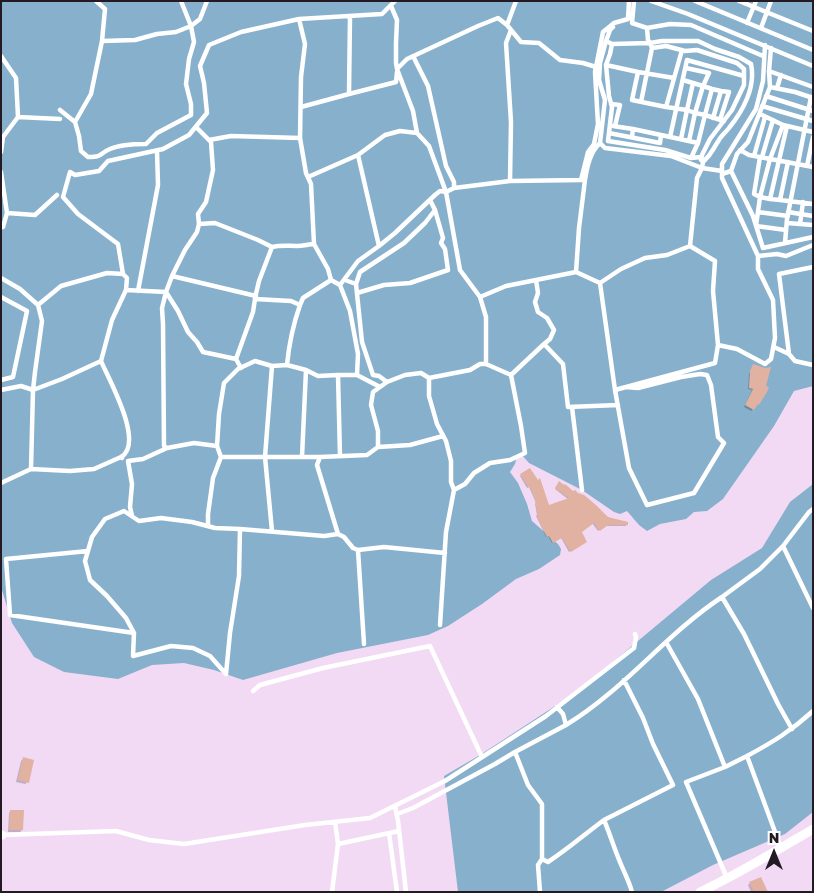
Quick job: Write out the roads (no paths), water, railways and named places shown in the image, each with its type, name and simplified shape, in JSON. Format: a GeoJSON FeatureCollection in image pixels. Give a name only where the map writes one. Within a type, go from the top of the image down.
{"type":"FeatureCollection","features":[{"type":"Feature","properties":{"kind":"street"},"geometry":{"type":"LineString","coordinates":[[700,892],[719,888],[728,878],[813,829]]}},
{"type":"Feature","properties":{"kind":"lane"},"geometry":{"type":"LineString","coordinates":[[75,122],[91,94],[102,41],[106,9],[96,1]]}},
{"type":"Feature","properties":{"kind":"lane"},"geometry":{"type":"LineString","coordinates":[[60,110],[75,122],[81,150],[88,157],[99,157],[109,149],[133,144],[146,144],[157,133],[190,115],[191,104],[186,84],[189,59],[194,42],[181,1]]}},
{"type":"Feature","properties":{"kind":"lane"},"geometry":{"type":"LineString","coordinates":[[102,41],[135,40],[156,34],[176,32],[200,19],[207,1]]}},
{"type":"Feature","properties":{"kind":"lane"},"geometry":{"type":"LineString","coordinates":[[1,483],[31,470],[70,471],[94,469],[125,455],[130,442],[129,429],[101,361],[112,320],[126,290],[127,278],[124,274],[118,244],[78,214],[63,197],[70,172],[75,176],[99,171],[108,161],[163,149],[189,136],[207,113],[200,66],[209,46],[241,32],[300,19],[382,14],[396,1]]}},
{"type":"Feature","properties":{"kind":"lane"},"geometry":{"type":"LineString","coordinates":[[507,25],[516,1]]}},
{"type":"Feature","properties":{"kind":"lane"},"geometry":{"type":"LineString","coordinates":[[576,272],[583,180],[588,152],[594,144],[598,124],[595,72],[603,32],[614,23],[628,19],[629,1]]}},
{"type":"Feature","properties":{"kind":"lane"},"geometry":{"type":"LineString","coordinates":[[632,24],[634,1]]}},
{"type":"Feature","properties":{"kind":"lane"},"geometry":{"type":"LineString","coordinates":[[652,1],[813,66]]}},
{"type":"Feature","properties":{"kind":"lane"},"geometry":{"type":"LineString","coordinates":[[695,1],[811,49],[813,42]]}},
{"type":"Feature","properties":{"kind":"lane"},"geometry":{"type":"LineString","coordinates":[[739,1],[813,31]]}},
{"type":"Feature","properties":{"kind":"lane"},"geometry":{"type":"LineString","coordinates":[[746,23],[756,1]]}},
{"type":"Feature","properties":{"kind":"lane"},"geometry":{"type":"LineString","coordinates":[[761,28],[771,1]]}},
{"type":"Feature","properties":{"kind":"lane"},"geometry":{"type":"LineString","coordinates":[[390,6],[397,20],[397,69],[414,111],[417,133]]}},
{"type":"Feature","properties":{"kind":"lane"},"geometry":{"type":"LineString","coordinates":[[349,94],[350,16]]}},
{"type":"Feature","properties":{"kind":"lane"},"geometry":{"type":"LineString","coordinates":[[301,106],[396,82],[397,69],[407,59],[498,18],[507,25],[521,42],[539,44],[560,60],[596,67]]}},
{"type":"Feature","properties":{"kind":"lane"},"geometry":{"type":"LineString","coordinates":[[300,19],[305,44],[301,77],[300,138],[306,173],[311,184],[314,244],[328,269],[331,280],[340,285],[350,312],[358,354],[356,375]]}},
{"type":"Feature","properties":{"kind":"lane"},"geometry":{"type":"LineString","coordinates":[[583,180],[595,148],[600,143],[605,100],[599,80],[600,64],[610,30],[617,25],[627,23],[647,28],[670,24],[691,25],[763,56]]}},
{"type":"Feature","properties":{"kind":"lane"},"geometry":{"type":"LineString","coordinates":[[642,102],[651,46],[648,40],[647,28]]}},
{"type":"Feature","properties":{"kind":"lane"},"geometry":{"type":"LineString","coordinates":[[510,181],[511,122],[506,44],[511,30]]}},
{"type":"Feature","properties":{"kind":"lane"},"geometry":{"type":"LineString","coordinates":[[606,41],[612,44],[666,46],[682,50],[697,50],[737,63],[744,70],[744,85],[732,110],[722,120],[710,139],[702,160],[702,168],[697,178],[690,246]]}},
{"type":"Feature","properties":{"kind":"lane"},"geometry":{"type":"LineString","coordinates":[[611,104],[620,105],[608,133],[608,141],[665,150],[702,160],[711,155],[719,139],[740,114],[749,92],[752,72],[750,64],[739,57],[698,41],[662,41],[651,46]]}},
{"type":"Feature","properties":{"kind":"lane"},"geometry":{"type":"LineString","coordinates":[[612,44],[606,65],[608,96],[612,107],[612,126]]}},
{"type":"Feature","properties":{"kind":"lane"},"geometry":{"type":"LineString","coordinates":[[718,345],[737,349],[765,364],[772,358],[774,347],[773,300],[758,269],[758,256],[722,178],[722,164],[756,110],[763,81],[764,45]]}},
{"type":"Feature","properties":{"kind":"lane"},"geometry":{"type":"LineString","coordinates":[[771,48],[770,86],[748,142],[737,154],[732,171],[756,226],[763,248],[813,237]]}},
{"type":"Feature","properties":{"kind":"lane"},"geometry":{"type":"LineString","coordinates":[[666,107],[682,50]]}},
{"type":"Feature","properties":{"kind":"lane"},"geometry":{"type":"LineString","coordinates":[[1,56],[16,78],[18,117],[3,137],[1,152]]}},
{"type":"Feature","properties":{"kind":"lane"},"geometry":{"type":"LineString","coordinates":[[413,56],[428,86],[446,166],[454,182],[454,188]]}},
{"type":"Feature","properties":{"kind":"lane"},"geometry":{"type":"LineString","coordinates":[[670,137],[687,60],[744,76]]}},
{"type":"Feature","properties":{"kind":"lane"},"geometry":{"type":"LineString","coordinates":[[606,65],[674,78]]}},
{"type":"Feature","properties":{"kind":"lane"},"geometry":{"type":"LineString","coordinates":[[686,68],[709,73],[695,112],[689,141]]}},
{"type":"Feature","properties":{"kind":"lane"},"geometry":{"type":"LineString","coordinates":[[769,71],[813,87]]}},
{"type":"Feature","properties":{"kind":"lane"},"geometry":{"type":"LineString","coordinates":[[638,72],[632,100],[687,110],[722,120]]}},
{"type":"Feature","properties":{"kind":"lane"},"geometry":{"type":"LineString","coordinates":[[777,88],[781,75]]}},
{"type":"Feature","properties":{"kind":"lane"},"geometry":{"type":"LineString","coordinates":[[683,80],[712,89],[740,93]]}},
{"type":"Feature","properties":{"kind":"lane"},"geometry":{"type":"LineString","coordinates":[[681,139],[693,83]]}},
{"type":"Feature","properties":{"kind":"lane"},"geometry":{"type":"LineString","coordinates":[[770,86],[812,97],[797,164],[785,243]]}},
{"type":"Feature","properties":{"kind":"lane"},"geometry":{"type":"LineString","coordinates":[[691,158],[698,143],[712,89]]}},
{"type":"Feature","properties":{"kind":"lane"},"geometry":{"type":"LineString","coordinates":[[713,118],[721,91]]}},
{"type":"Feature","properties":{"kind":"lane"},"geometry":{"type":"LineString","coordinates":[[722,120],[729,92]]}},
{"type":"Feature","properties":{"kind":"lane"},"geometry":{"type":"LineString","coordinates":[[766,96],[810,110]]}},
{"type":"Feature","properties":{"kind":"lane"},"geometry":{"type":"LineString","coordinates":[[786,113],[789,104]]}},
{"type":"Feature","properties":{"kind":"lane"},"geometry":{"type":"LineString","coordinates":[[762,106],[813,121]]}},
{"type":"Feature","properties":{"kind":"lane"},"geometry":{"type":"LineString","coordinates":[[760,114],[785,126],[813,132]]}},
{"type":"Feature","properties":{"kind":"lane"},"geometry":{"type":"LineString","coordinates":[[18,117],[60,119]]}},
{"type":"Feature","properties":{"kind":"lane"},"geometry":{"type":"LineString","coordinates":[[765,117],[754,194],[760,197],[813,204]]}},
{"type":"Feature","properties":{"kind":"lane"},"geometry":{"type":"LineString","coordinates":[[759,157],[773,120]]}},
{"type":"Feature","properties":{"kind":"lane"},"geometry":{"type":"LineString","coordinates":[[612,126],[698,143]]}},
{"type":"Feature","properties":{"kind":"lane"},"geometry":{"type":"LineString","coordinates":[[756,226],[760,197],[770,159],[785,126]]}},
{"type":"Feature","properties":{"kind":"lane"},"geometry":{"type":"LineString","coordinates":[[770,198],[785,126]]}},
{"type":"Feature","properties":{"kind":"lane"},"geometry":{"type":"LineString","coordinates":[[167,448],[164,446],[162,308],[172,276],[185,250],[197,232],[199,224],[198,214],[206,202],[213,170],[211,142],[196,127]]}},
{"type":"Feature","properties":{"kind":"lane"},"geometry":{"type":"LineString","coordinates":[[632,137],[633,129]]}},
{"type":"Feature","properties":{"kind":"lane"},"geometry":{"type":"LineString","coordinates":[[308,177],[358,154],[385,135],[400,130],[417,133],[430,146],[446,192],[460,270],[480,297],[486,317],[486,364]]}},
{"type":"Feature","properties":{"kind":"lane"},"geometry":{"type":"LineString","coordinates":[[608,133],[660,143],[661,135]]}},
{"type":"Feature","properties":{"kind":"lane"},"geometry":{"type":"LineString","coordinates":[[209,140],[231,136],[300,138]]}},
{"type":"Feature","properties":{"kind":"lane"},"geometry":{"type":"LineString","coordinates":[[807,166],[813,137]]}},
{"type":"Feature","properties":{"kind":"lane"},"geometry":{"type":"LineString","coordinates":[[600,143],[605,148],[671,156],[702,168],[722,172],[732,171]]}},
{"type":"Feature","properties":{"kind":"lane"},"geometry":{"type":"LineString","coordinates":[[138,291],[158,185],[158,150]]}},
{"type":"Feature","properties":{"kind":"lane"},"geometry":{"type":"LineString","coordinates":[[740,150],[749,155],[813,167]]}},
{"type":"Feature","properties":{"kind":"lane"},"geometry":{"type":"LineString","coordinates":[[358,154],[379,246]]}},
{"type":"Feature","properties":{"kind":"lane"},"geometry":{"type":"LineString","coordinates":[[780,200],[788,162]]}},
{"type":"Feature","properties":{"kind":"lane"},"geometry":{"type":"LineString","coordinates":[[1,172],[7,213],[1,228]]}},
{"type":"Feature","properties":{"kind":"lane"},"geometry":{"type":"LineString","coordinates":[[340,285],[358,261],[395,233],[440,191],[446,192],[454,188],[510,181],[583,180]]}},
{"type":"Feature","properties":{"kind":"lane"},"geometry":{"type":"LineString","coordinates":[[7,213],[35,215],[57,195]]}},
{"type":"Feature","properties":{"kind":"lane"},"geometry":{"type":"LineString","coordinates":[[357,293],[384,285],[410,283],[448,270],[445,250],[441,244],[444,238],[430,200]]}},
{"type":"Feature","properties":{"kind":"lane"},"geometry":{"type":"LineString","coordinates":[[800,224],[803,202]]}},
{"type":"Feature","properties":{"kind":"lane"},"geometry":{"type":"LineString","coordinates":[[387,382],[379,376],[373,375],[362,342],[356,284],[360,272],[404,243],[425,223],[435,210]]}},
{"type":"Feature","properties":{"kind":"lane"},"geometry":{"type":"LineString","coordinates":[[758,212],[813,216]]}},
{"type":"Feature","properties":{"kind":"lane"},"geometry":{"type":"LineString","coordinates":[[199,224],[215,223],[272,247],[314,244]]}},
{"type":"Feature","properties":{"kind":"lane"},"geometry":{"type":"LineString","coordinates":[[787,223],[813,225]]}},
{"type":"Feature","properties":{"kind":"lane"},"geometry":{"type":"LineString","coordinates":[[756,226],[786,230]]}},
{"type":"Feature","properties":{"kind":"lane"},"geometry":{"type":"LineString","coordinates":[[758,256],[777,254],[786,256],[813,245]]}},
{"type":"Feature","properties":{"kind":"lane"},"geometry":{"type":"LineString","coordinates":[[600,283],[620,269],[645,258],[667,255],[690,246]]}},
{"type":"Feature","properties":{"kind":"lane"},"geometry":{"type":"LineString","coordinates":[[615,390],[715,363],[718,345],[713,291],[715,261],[690,246]]}},
{"type":"Feature","properties":{"kind":"lane"},"geometry":{"type":"LineString","coordinates":[[236,360],[253,312],[259,281],[272,247]]}},
{"type":"Feature","properties":{"kind":"lane"},"geometry":{"type":"LineString","coordinates":[[789,354],[779,274],[813,267]]}},
{"type":"Feature","properties":{"kind":"lane"},"geometry":{"type":"LineString","coordinates":[[480,297],[506,286],[576,272],[600,283]]}},
{"type":"Feature","properties":{"kind":"lane"},"geometry":{"type":"LineString","coordinates":[[38,305],[61,286],[106,273],[124,274]]}},
{"type":"Feature","properties":{"kind":"lane"},"geometry":{"type":"LineString","coordinates":[[172,276],[255,298],[291,301],[300,305]]}},
{"type":"Feature","properties":{"kind":"lane"},"geometry":{"type":"LineString","coordinates":[[1,278],[20,290],[38,305],[42,321],[34,372],[31,470]]}},
{"type":"Feature","properties":{"kind":"lane"},"geometry":{"type":"LineString","coordinates":[[287,365],[294,320],[302,298],[331,280]]}},
{"type":"Feature","properties":{"kind":"lane"},"geometry":{"type":"LineString","coordinates":[[345,280],[356,284]]}},
{"type":"Feature","properties":{"kind":"lane"},"geometry":{"type":"LineString","coordinates":[[511,375],[550,339],[554,330],[547,318],[538,312],[535,302],[538,293],[536,280]]}},
{"type":"Feature","properties":{"kind":"lane"},"geometry":{"type":"LineString","coordinates":[[600,283],[615,390],[629,468],[647,505],[694,493],[724,443],[718,437],[711,385],[707,375],[700,374],[682,377],[638,388],[626,387]]}},
{"type":"Feature","properties":{"kind":"lane"},"geometry":{"type":"LineString","coordinates":[[126,290],[166,292]]}},
{"type":"Feature","properties":{"kind":"lane"},"geometry":{"type":"LineString","coordinates":[[166,292],[188,332],[203,352],[236,360],[241,368]]}},
{"type":"Feature","properties":{"kind":"lane"},"geometry":{"type":"LineString","coordinates":[[1,297],[27,311],[13,377],[1,380]]}},
{"type":"Feature","properties":{"kind":"lane"},"geometry":{"type":"LineString","coordinates":[[544,344],[563,364],[568,407],[618,405]]}},
{"type":"Feature","properties":{"kind":"lane"},"geometry":{"type":"LineString","coordinates":[[774,347],[789,354],[795,361],[813,365]]}},
{"type":"Feature","properties":{"kind":"lane"},"geometry":{"type":"LineString","coordinates":[[1,390],[21,386],[34,390],[101,361]]}},
{"type":"Feature","properties":{"kind":"lane"},"geometry":{"type":"LineString","coordinates":[[208,526],[213,478],[221,457],[217,446],[224,382],[241,368],[255,362],[272,366],[287,365],[306,370],[318,376],[356,375],[380,387]]}},
{"type":"Feature","properties":{"kind":"lane"},"geometry":{"type":"LineString","coordinates":[[378,447],[378,431],[371,404],[372,392],[387,382],[405,375],[421,373],[429,378],[470,370],[480,364],[486,364],[511,375]]}},
{"type":"Feature","properties":{"kind":"lane"},"geometry":{"type":"LineString","coordinates":[[272,366],[265,457],[272,531]]}},
{"type":"Feature","properties":{"kind":"lane"},"geometry":{"type":"LineString","coordinates":[[302,457],[306,370]]}},
{"type":"Feature","properties":{"kind":"lane"},"geometry":{"type":"LineString","coordinates":[[338,375],[340,456]]}},
{"type":"Feature","properties":{"kind":"lane"},"geometry":{"type":"LineString","coordinates":[[454,490],[465,484],[474,473],[490,463],[510,460],[525,453],[511,375]]}},
{"type":"Feature","properties":{"kind":"lane"},"geometry":{"type":"LineString","coordinates":[[429,378],[430,396],[437,424],[446,441],[451,461],[451,482],[454,490],[446,532],[440,625]]}},
{"type":"Feature","properties":{"kind":"lane"},"geometry":{"type":"LineString","coordinates":[[572,407],[582,490]]}},
{"type":"Feature","properties":{"kind":"lane"},"geometry":{"type":"LineString","coordinates":[[221,457],[367,455],[378,447],[410,445],[443,436]]}},
{"type":"Feature","properties":{"kind":"lane"},"geometry":{"type":"LineString","coordinates":[[120,457],[128,461],[143,459],[167,448],[194,443],[217,446]]}},
{"type":"Feature","properties":{"kind":"lane"},"geometry":{"type":"LineString","coordinates":[[320,457],[317,465],[338,534]]}},
{"type":"Feature","properties":{"kind":"lane"},"geometry":{"type":"LineString","coordinates":[[128,461],[132,484],[130,507],[132,516]]}},
{"type":"Feature","properties":{"kind":"lane"},"geometry":{"type":"LineString","coordinates":[[397,814],[413,808],[566,725],[597,704],[704,610],[760,569],[784,546],[813,509]]}},
{"type":"Feature","properties":{"kind":"lane"},"geometry":{"type":"LineString","coordinates":[[240,529],[239,576],[226,674],[210,656],[194,648],[171,646],[133,656],[134,633],[126,618],[90,580],[85,561],[92,537],[105,519],[124,511],[139,521],[161,518],[192,522],[215,528],[240,529],[272,531],[324,536],[338,534],[344,537],[353,548],[358,550],[384,547],[444,553]]}},
{"type":"Feature","properties":{"kind":"lane"},"geometry":{"type":"LineString","coordinates":[[784,546],[813,608]]}},
{"type":"Feature","properties":{"kind":"lane"},"geometry":{"type":"LineString","coordinates":[[358,550],[364,644]]}},
{"type":"Feature","properties":{"kind":"lane"},"geometry":{"type":"LineString","coordinates":[[6,560],[88,551]]}},
{"type":"Feature","properties":{"kind":"lane"},"geometry":{"type":"LineString","coordinates":[[1,554],[6,560],[10,615],[134,633]]}},
{"type":"Feature","properties":{"kind":"lane"},"geometry":{"type":"LineString","coordinates":[[722,597],[744,634],[792,729]]}},
{"type":"Feature","properties":{"kind":"lane"},"geometry":{"type":"LineString","coordinates":[[2,835],[116,832],[149,840],[184,844],[304,825],[370,818],[444,781],[546,716],[634,648],[635,634]]}},
{"type":"Feature","properties":{"kind":"lane"},"geometry":{"type":"LineString","coordinates":[[666,642],[698,699],[725,767]]}},
{"type":"Feature","properties":{"kind":"lane"},"geometry":{"type":"LineString","coordinates":[[253,691],[260,685],[323,668],[430,646],[482,757]]}},
{"type":"Feature","properties":{"kind":"lane"},"geometry":{"type":"LineString","coordinates":[[542,859],[548,862],[564,852],[604,820],[673,785],[653,744],[644,718],[624,680]]}},
{"type":"Feature","properties":{"kind":"lane"},"geometry":{"type":"LineString","coordinates":[[557,707],[563,714],[566,725]]}},
{"type":"Feature","properties":{"kind":"lane"},"geometry":{"type":"LineString","coordinates":[[728,878],[686,782],[725,767],[770,744],[813,711]]}},
{"type":"Feature","properties":{"kind":"lane"},"geometry":{"type":"LineString","coordinates":[[515,752],[528,785],[542,804],[542,859],[538,865],[540,892]]}},
{"type":"Feature","properties":{"kind":"lane"},"geometry":{"type":"LineString","coordinates":[[746,756],[781,848]]}},
{"type":"Feature","properties":{"kind":"lane"},"geometry":{"type":"LineString","coordinates":[[395,806],[406,892]]}},
{"type":"Feature","properties":{"kind":"lane"},"geometry":{"type":"LineString","coordinates":[[604,820],[632,892]]}},
{"type":"Feature","properties":{"kind":"lane"},"geometry":{"type":"LineString","coordinates":[[332,892],[338,844],[336,822]]}},
{"type":"Feature","properties":{"kind":"lane"},"geometry":{"type":"LineString","coordinates":[[338,844],[399,831]]}},
{"type":"Feature","properties":{"kind":"lane"},"geometry":{"type":"LineString","coordinates":[[390,833],[397,892]]}},
{"type":"Feature","properties":{"kind":"water"},"geometry":{"type":"Polygon","coordinates":[[[1,1],[813,1],[813,386],[794,391],[774,426],[723,499],[707,511],[694,512],[686,519],[660,524],[647,531],[627,511],[620,514],[614,512],[582,490],[529,463],[521,454],[517,456],[510,472],[518,483],[532,521],[558,544],[561,549],[560,555],[539,569],[516,579],[448,626],[428,635],[337,653],[243,680],[214,670],[184,663],[152,665],[118,679],[64,672],[34,657],[12,623],[1,587],[1,1]]]}},
{"type":"Feature","properties":{"kind":"water"},"geometry":{"type":"Polygon","coordinates":[[[813,484],[813,812],[785,834],[713,865],[661,892],[458,892],[444,776],[480,755],[578,691],[711,580],[762,548],[790,502],[813,484]]]}}]}
